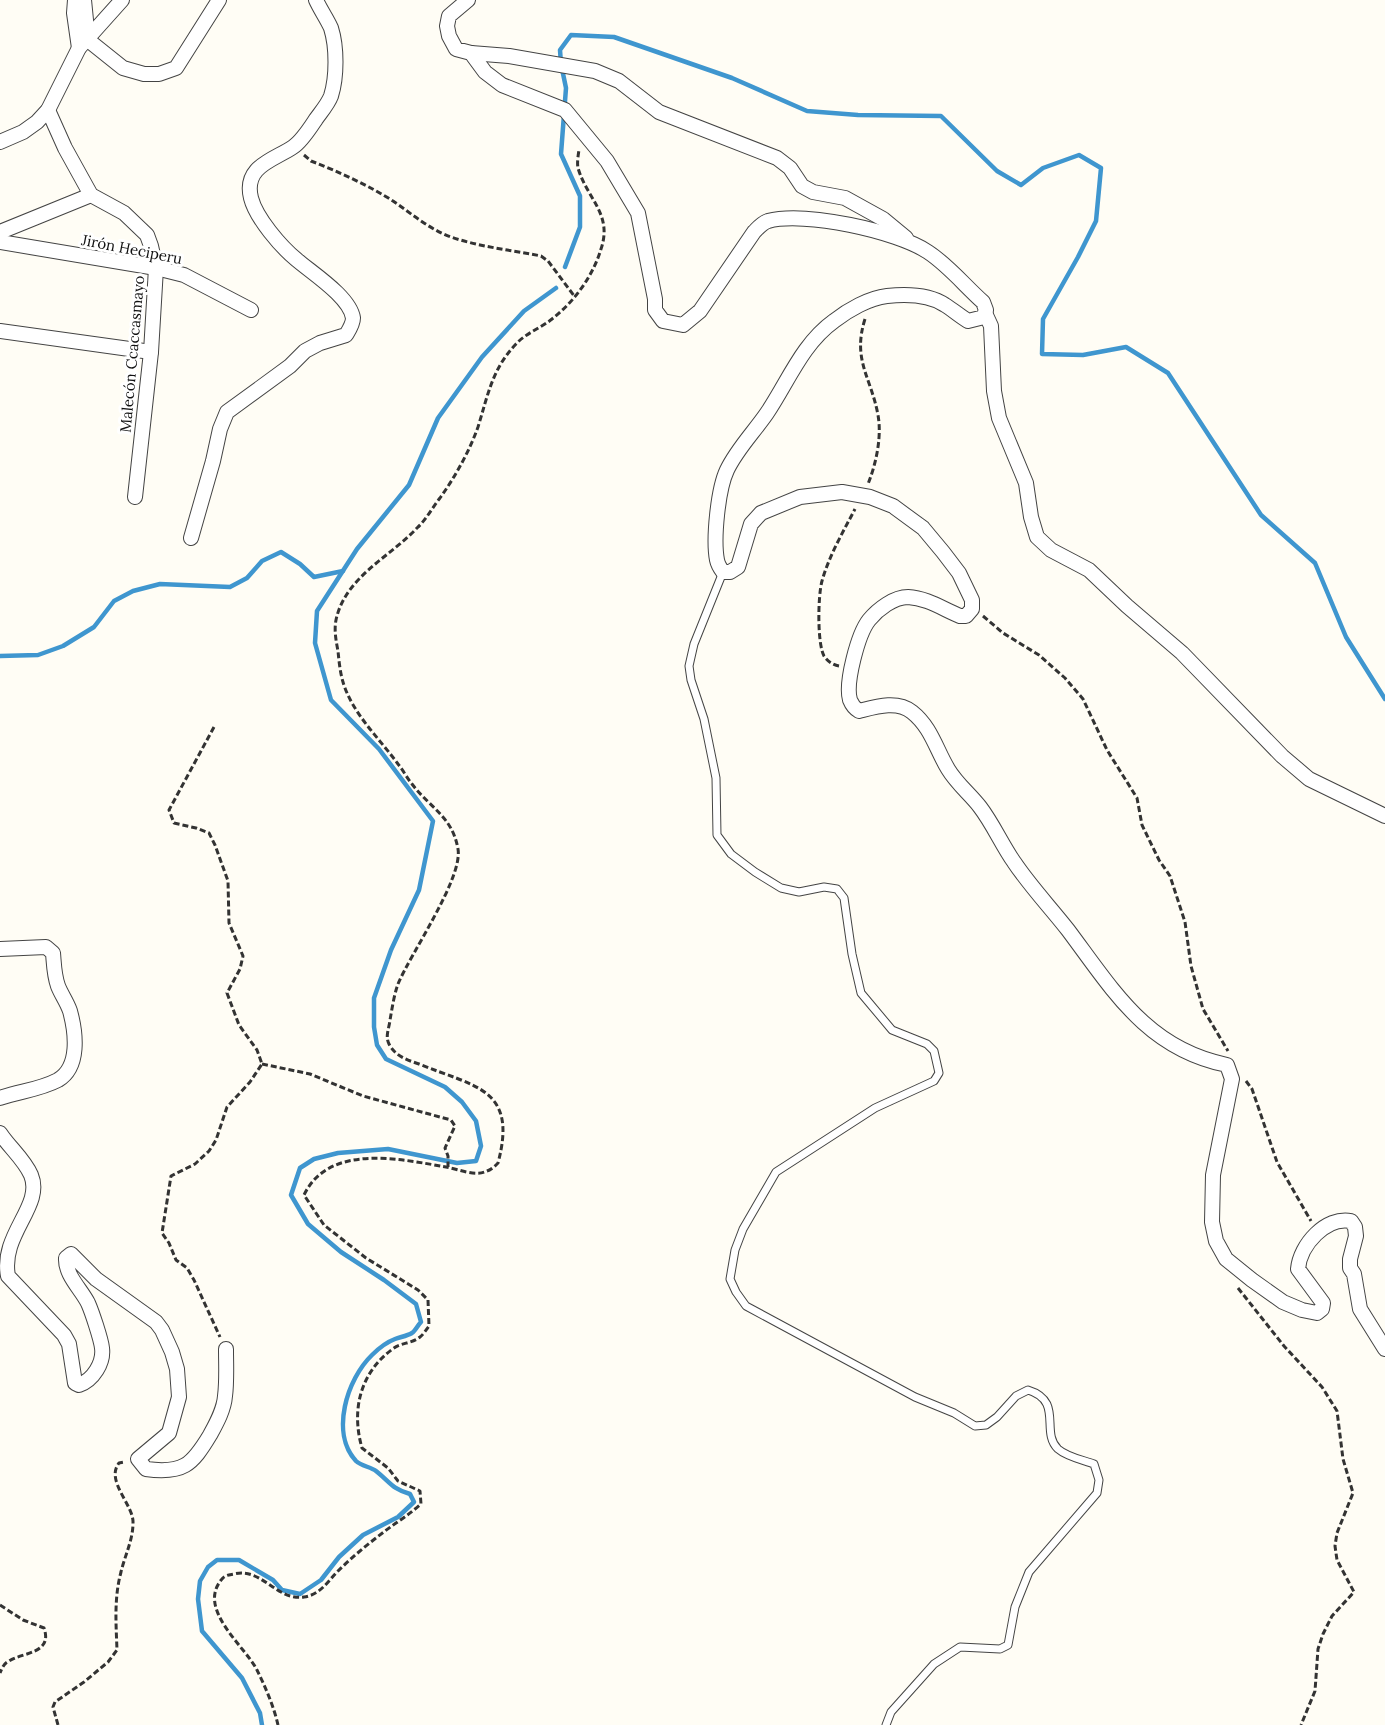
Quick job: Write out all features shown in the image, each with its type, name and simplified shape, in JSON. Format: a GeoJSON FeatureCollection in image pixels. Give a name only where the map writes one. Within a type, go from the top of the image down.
{"type":"FeatureCollection","features":[{"type":"Feature","properties":{"kind":"street"},"geometry":{"type":"LineString","coordinates":[[75,0],[74,13],[84,44],[123,68],[144,74],[159,74],[176,68],[219,0]]}},
{"type":"Feature","properties":{"kind":"street"},"geometry":{"type":"LineString","coordinates":[[84,0],[84,44]]}},
{"type":"Feature","properties":{"kind":"street"},"geometry":{"type":"LineString","coordinates":[[0,142],[37,123],[48,110],[84,44],[122,0]]}},
{"type":"Feature","properties":{"kind":"street"},"geometry":{"type":"LineString","coordinates":[[191,538],[220,429],[227,412],[290,366],[305,351],[320,343],[346,335],[352,322],[353,317],[337,292],[281,246],[256,210],[251,197],[253,177],[260,166],[294,146],[331,97],[334,79],[334,49],[330,28],[316,0]]}},
{"type":"Feature","properties":{"kind":"street"},"geometry":{"type":"LineString","coordinates":[[468,0],[449,16],[447,26],[452,44],[456,49],[572,66],[595,71],[619,81],[659,112],[777,158],[790,168],[802,186],[813,192],[845,198],[883,219],[914,245]]}},
{"type":"Feature","properties":{"kind":"street"},"geometry":{"type":"LineString","coordinates":[[471,53],[485,72],[502,85],[565,110],[607,161],[638,213],[655,310],[663,321],[683,325],[700,311],[754,232],[765,222],[799,218],[823,220],[893,236],[914,245],[929,252],[982,302],[986,309],[984,317],[980,320],[968,321],[937,301],[910,296],[888,296],[876,299],[841,317],[813,341],[727,470],[722,482],[717,522],[717,559],[723,572],[730,572],[738,567],[751,524],[761,513],[800,496],[842,492],[870,497],[892,506],[923,528],[958,573],[972,600],[972,609],[966,616],[960,616],[925,599],[907,597],[896,599],[882,608],[868,621],[860,639],[852,669],[849,698],[853,707],[859,711],[892,705],[910,710],[927,728],[948,769],[980,807],[1014,862],[1117,997],[1143,1023],[1169,1042],[1206,1060],[1227,1065],[1232,1079],[1213,1175],[1212,1222],[1216,1241],[1226,1259],[1283,1302],[1317,1313],[1323,1303],[1298,1269],[1301,1256],[1317,1233],[1334,1223],[1344,1220],[1351,1221],[1355,1227],[1356,1236],[1350,1268],[1354,1274],[1360,1309],[1385,1349]]}},
{"type":"Feature","properties":{"kind":"street"},"geometry":{"type":"LineString","coordinates":[[0,232],[91,195],[65,148],[48,110]]}},
{"type":"Feature","properties":{"kind":"street","name":"Malecón Ccaccasmayo"},"geometry":{"type":"LineString","coordinates":[[91,195],[124,213],[147,235],[156,268],[151,352],[135,496]]}},
{"type":"Feature","properties":{"kind":"street","name":"Jirón Heciperu"},"geometry":{"type":"LineString","coordinates":[[0,242],[156,268],[184,275],[251,310]]}},
{"type":"Feature","properties":{"kind":"street"},"geometry":{"type":"LineString","coordinates":[[985,313],[991,326],[994,391],[999,418],[1026,483],[1031,517],[1037,537],[1051,550],[1096,576],[1182,653],[1282,756],[1310,779],[1385,816]]}},
{"type":"Feature","properties":{"kind":"street"},"geometry":{"type":"LineString","coordinates":[[0,331],[151,352]]}},
{"type":"Feature","properties":{"kind":"street"},"geometry":{"type":"LineString","coordinates":[[0,949],[46,947],[53,953],[58,986],[70,1011],[74,1060],[68,1073],[58,1080],[34,1091],[14,1093],[0,1098]]}},
{"type":"Feature","properties":{"kind":"street"},"geometry":{"type":"LineString","coordinates":[[0,1133],[31,1175],[34,1191],[9,1245],[5,1264],[8,1276],[64,1335],[69,1344],[75,1383],[80,1385],[92,1376],[99,1365],[102,1348],[87,1302],[69,1273],[66,1258],[71,1254],[96,1280],[156,1322],[172,1352],[177,1369],[179,1397],[169,1433],[138,1459],[146,1469],[170,1471],[196,1458],[217,1424],[225,1399],[226,1349]]}},
{"type":"Feature","properties":{"kind":"lane"},"geometry":{"type":"LineString","coordinates":[[723,572],[694,644],[689,666],[691,680],[704,718],[716,778],[717,835],[731,854],[781,888],[800,892],[824,887],[837,889],[844,898],[852,954],[861,993],[892,1030],[927,1044],[934,1052],[939,1073],[934,1081],[875,1108],[776,1172],[743,1229],[735,1250],[730,1279],[746,1306],[915,1397],[954,1413],[975,1426],[986,1425],[997,1417],[1016,1396],[1028,1390],[1039,1394],[1048,1405],[1054,1441],[1058,1449],[1094,1464],[1099,1480],[1097,1492],[1029,1572],[1016,1607],[1008,1645],[1000,1649],[960,1647],[934,1664],[891,1712],[886,1725]]}},
{"type":"Feature","properties":{"kind":"path"},"geometry":{"type":"LineString","coordinates":[[278,1725],[256,1668],[218,1615],[215,1594],[218,1584],[224,1576],[247,1572],[260,1577],[284,1594],[300,1598],[311,1596],[325,1586],[357,1555],[421,1504],[420,1491],[398,1481],[388,1468],[362,1448],[356,1413],[363,1385],[372,1368],[396,1347],[419,1338],[429,1326],[428,1300],[418,1290],[366,1258],[324,1224],[304,1195],[311,1180],[342,1162],[370,1158],[387,1158],[477,1173],[487,1172],[498,1163],[504,1131],[494,1100],[490,1095],[476,1087],[399,1056],[386,1039],[398,986],[443,899],[459,858],[455,832],[442,815],[413,786],[352,703],[342,681],[336,639],[336,620],[356,582],[379,559],[417,528],[446,490],[477,429],[495,373],[505,358],[526,335],[551,321],[575,298],[601,249],[606,227],[577,166],[581,127]]}},
{"type":"Feature","properties":{"kind":"path"},"geometry":{"type":"LineString","coordinates":[[294,146],[311,161],[370,188],[422,223],[451,237],[541,256],[548,261],[575,298]]}},
{"type":"Feature","properties":{"kind":"path"},"geometry":{"type":"LineString","coordinates":[[972,609],[1003,633],[1039,655],[1065,678],[1083,699],[1107,750],[1137,798],[1142,825],[1159,860],[1170,876],[1185,922],[1191,966],[1203,1009],[1230,1055]]}},
{"type":"Feature","properties":{"kind":"path"},"geometry":{"type":"LineString","coordinates":[[214,727],[169,810],[174,823],[209,833],[215,845],[228,881],[229,923],[243,956],[240,969],[226,993],[239,1025],[257,1050],[262,1064]]}},
{"type":"Feature","properties":{"kind":"path"},"geometry":{"type":"LineString","coordinates":[[262,1064],[310,1074],[363,1096],[451,1120],[455,1126],[445,1148],[448,1167]]}},
{"type":"Feature","properties":{"kind":"path"},"geometry":{"type":"LineString","coordinates":[[226,1349],[194,1280],[186,1268],[176,1260],[162,1233],[162,1223],[171,1176],[195,1164],[209,1151],[218,1134],[227,1107],[250,1082],[262,1064]]}},
{"type":"Feature","properties":{"kind":"path"},"geometry":{"type":"LineString","coordinates":[[1246,1081],[1252,1089],[1277,1162],[1317,1233]]}},
{"type":"Feature","properties":{"kind":"path"},"geometry":{"type":"LineString","coordinates":[[1235,1285],[1284,1346],[1322,1387],[1337,1411],[1343,1459],[1352,1484],[1353,1493],[1337,1533],[1335,1546],[1337,1560],[1354,1592],[1332,1616],[1323,1634],[1318,1649],[1315,1691],[1301,1725]]}},
{"type":"Feature","properties":{"kind":"path"},"geometry":{"type":"LineString","coordinates":[[57,1725],[53,1707],[55,1702],[108,1662],[117,1650],[114,1613],[121,1570],[133,1535],[134,1516],[117,1482],[116,1470],[119,1463],[138,1459]]}},
{"type":"Feature","properties":{"kind":"path"},"geometry":{"type":"LineString","coordinates":[[0,1605],[23,1620],[44,1628],[46,1636],[44,1643],[37,1650],[9,1661],[0,1673]]}},
{"type":"Feature","properties":{"kind":"waterway"},"geometry":{"type":"LineString","coordinates":[[565,267],[580,227],[580,196],[561,154],[566,88],[560,50],[571,35],[614,37],[732,78],[807,111],[858,115],[941,116],[997,171],[1021,185],[1043,168],[1079,155],[1101,168],[1096,221],[1043,319],[1042,354],[1083,355],[1126,347],[1168,373],[1261,515],[1315,563],[1346,637],[1385,699]]}},
{"type":"Feature","properties":{"kind":"waterway"},"geometry":{"type":"LineString","coordinates":[[262,1725],[260,1713],[242,1678],[202,1631],[198,1599],[200,1581],[208,1567],[217,1560],[239,1560],[273,1580],[282,1590],[300,1594],[321,1580],[339,1557],[363,1535],[398,1517],[414,1502],[410,1494],[395,1487],[376,1471],[356,1461],[348,1449],[343,1421],[349,1392],[363,1365],[392,1340],[412,1333],[421,1322],[416,1304],[341,1252],[308,1224],[291,1195],[300,1168],[314,1159],[338,1153],[388,1149],[457,1163],[476,1161],[481,1146],[476,1121],[462,1102],[445,1087],[386,1059],[377,1045],[374,1027],[374,998],[391,950],[419,890],[433,821],[379,749],[331,700],[315,643],[317,611],[357,549],[409,485],[438,418],[482,357],[524,311],[556,288]]}},
{"type":"Feature","properties":{"kind":"waterway"},"geometry":{"type":"LineString","coordinates":[[0,656],[38,655],[63,646],[94,627],[114,601],[133,591],[160,584],[230,587],[247,578],[262,561],[281,552],[300,564],[314,577],[343,571]]}}]}
